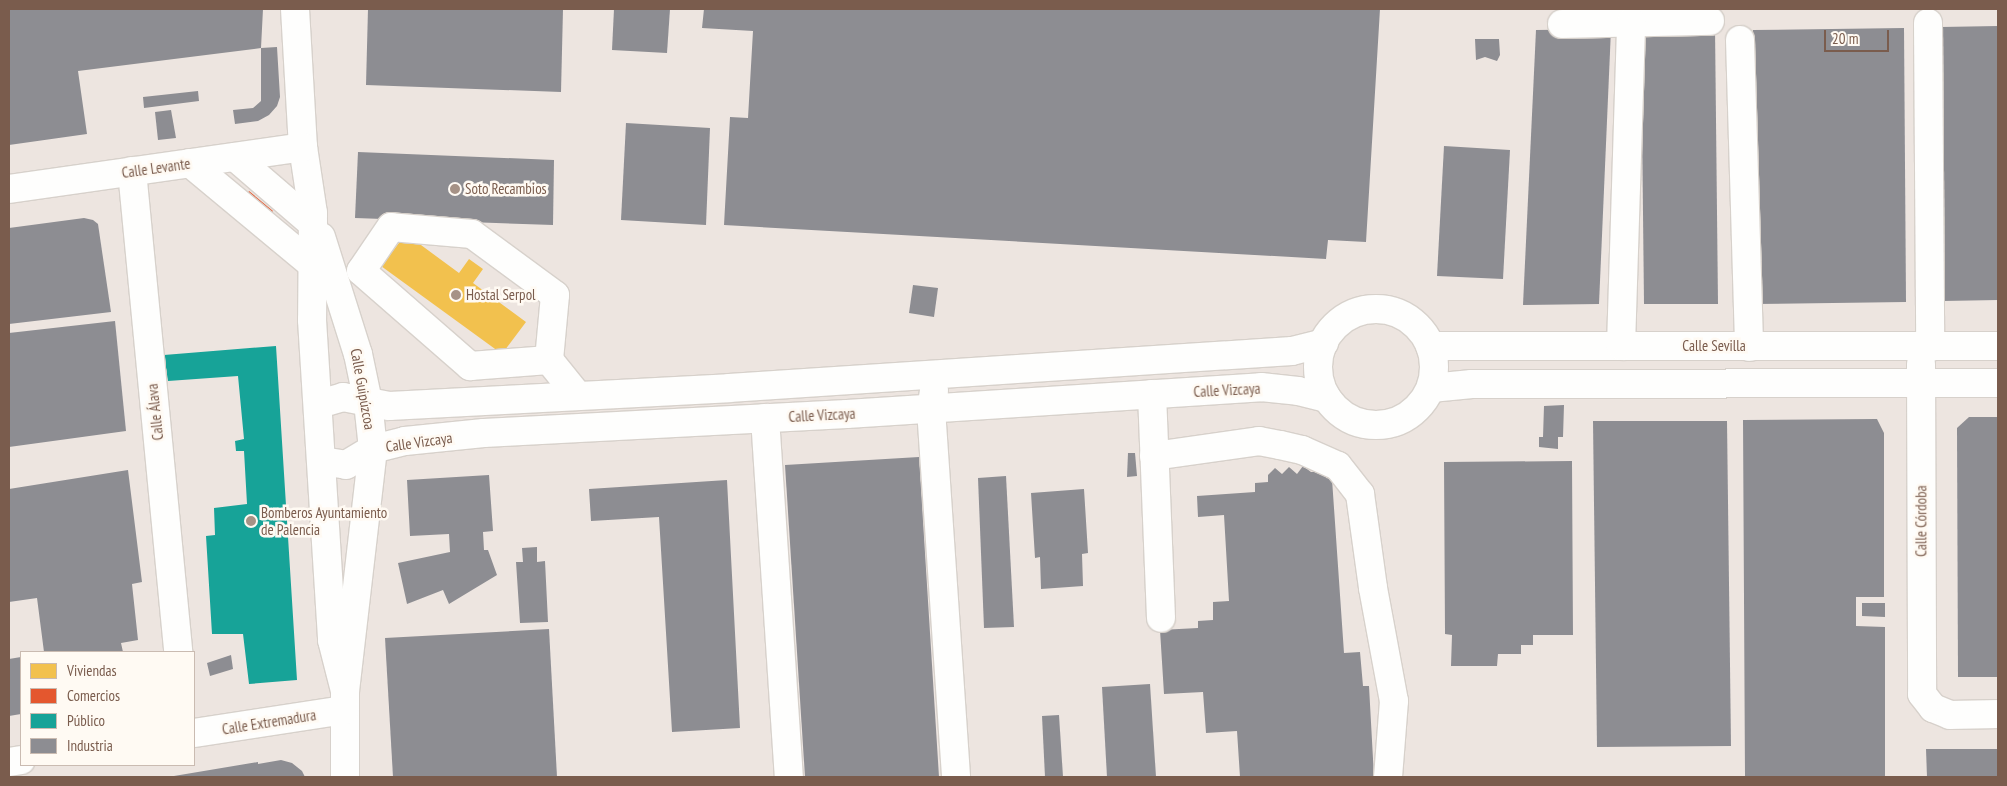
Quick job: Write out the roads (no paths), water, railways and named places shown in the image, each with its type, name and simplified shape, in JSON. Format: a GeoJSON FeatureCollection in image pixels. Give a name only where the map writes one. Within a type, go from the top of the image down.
{"type":"FeatureCollection","features":[{"type":"Feature","properties":{"kind":"street","name":"Calle Guipúzcoa"},"geometry":{"type":"LineString","coordinates":[[295,9],[304,147],[321,264],[358,354],[368,402],[373,449],[344,700],[345,777]]}},
{"type":"Feature","properties":{"kind":"street"},"geometry":{"type":"LineString","coordinates":[[1562,24],[1710,21]]}},
{"type":"Feature","properties":{"kind":"street"},"geometry":{"type":"LineString","coordinates":[[1621,346],[1631,22]]}},
{"type":"Feature","properties":{"kind":"street","name":"Calle Córdoba"},"geometry":{"type":"LineString","coordinates":[[1928,23],[1925,347],[1920,383],[1922,694],[1933,708],[1950,715],[1998,714]]}},
{"type":"Feature","properties":{"kind":"street"},"geometry":{"type":"LineString","coordinates":[[1740,40],[1749,347]]}},
{"type":"Feature","properties":{"kind":"street","name":"Calle Levante"},"geometry":{"type":"LineString","coordinates":[[9,188],[304,147]]}},
{"type":"Feature","properties":{"kind":"street"},"geometry":{"type":"LineString","coordinates":[[235,157],[313,218]]}},
{"type":"Feature","properties":{"kind":"street"},"geometry":{"type":"LineString","coordinates":[[190,163],[321,264],[361,271],[470,366],[548,360]]}},
{"type":"Feature","properties":{"kind":"street","name":"Calle Álava"},"geometry":{"type":"LineString","coordinates":[[132,171],[178,651]]}},
{"type":"Feature","properties":{"kind":"street"},"geometry":{"type":"LineString","coordinates":[[361,271],[391,227],[472,234],[555,295],[548,360],[578,396]]}},
{"type":"Feature","properties":{"kind":"street","name":"Calle Guipúzcoa"},"geometry":{"type":"LineString","coordinates":[[321,264],[312,320],[319,404],[332,640],[344,700]]}},
{"type":"Feature","properties":{"kind":"street"},"geometry":{"type":"LineString","coordinates":[[1382,309],[1396,312],[1415,323],[1430,346],[1434,372],[1431,388],[1414,412],[1401,420],[1379,425],[1361,423],[1349,418],[1336,409],[1327,398],[1319,372],[1319,356],[1331,330],[1346,317],[1359,312],[1382,309]]}},
{"type":"Feature","properties":{"kind":"street"},"geometry":{"type":"LineString","coordinates":[[319,404],[343,397],[389,406],[937,375],[1292,351],[1324,343]]}},
{"type":"Feature","properties":{"kind":"street","name":"Calle Sevilla"},"geometry":{"type":"LineString","coordinates":[[1430,346],[1998,346]]}},
{"type":"Feature","properties":{"kind":"street"},"geometry":{"type":"LineString","coordinates":[[937,375],[931,409],[956,777]]}},
{"type":"Feature","properties":{"kind":"street"},"geometry":{"type":"LineString","coordinates":[[1431,388],[1472,384],[1998,383]]}},
{"type":"Feature","properties":{"kind":"street","name":"Calle Vizcaya"},"geometry":{"type":"LineString","coordinates":[[322,461],[346,465],[373,449],[405,441],[484,434],[931,409],[1261,387],[1298,391],[1327,398]]}},
{"type":"Feature","properties":{"kind":"street"},"geometry":{"type":"LineString","coordinates":[[1152,394],[1161,618]]}},
{"type":"Feature","properties":{"kind":"street"},"geometry":{"type":"LineString","coordinates":[[765,418],[789,777]]}},
{"type":"Feature","properties":{"kind":"street"},"geometry":{"type":"LineString","coordinates":[[1154,456],[1258,441],[1280,445],[1302,450],[1338,466],[1360,494],[1373,588],[1394,701],[1388,777]]}},
{"type":"Feature","properties":{"kind":"street","name":"Calle Extremadura"},"geometry":{"type":"LineString","coordinates":[[195,733],[344,700]]}},
{"type":"Feature","properties":{"kind":"place","name":"Soto Recambios"},"geometry":{"type":"Point","coordinates":[455,189]}},
{"type":"Feature","properties":{"kind":"place","name":"Hostal Serpol"},"geometry":{"type":"Point","coordinates":[456,295]}},
{"type":"Feature","properties":{"kind":"place","name":"Bomberos Ayuntamiento de Palencia"},"geometry":{"type":"Point","coordinates":[251,521]}}]}
